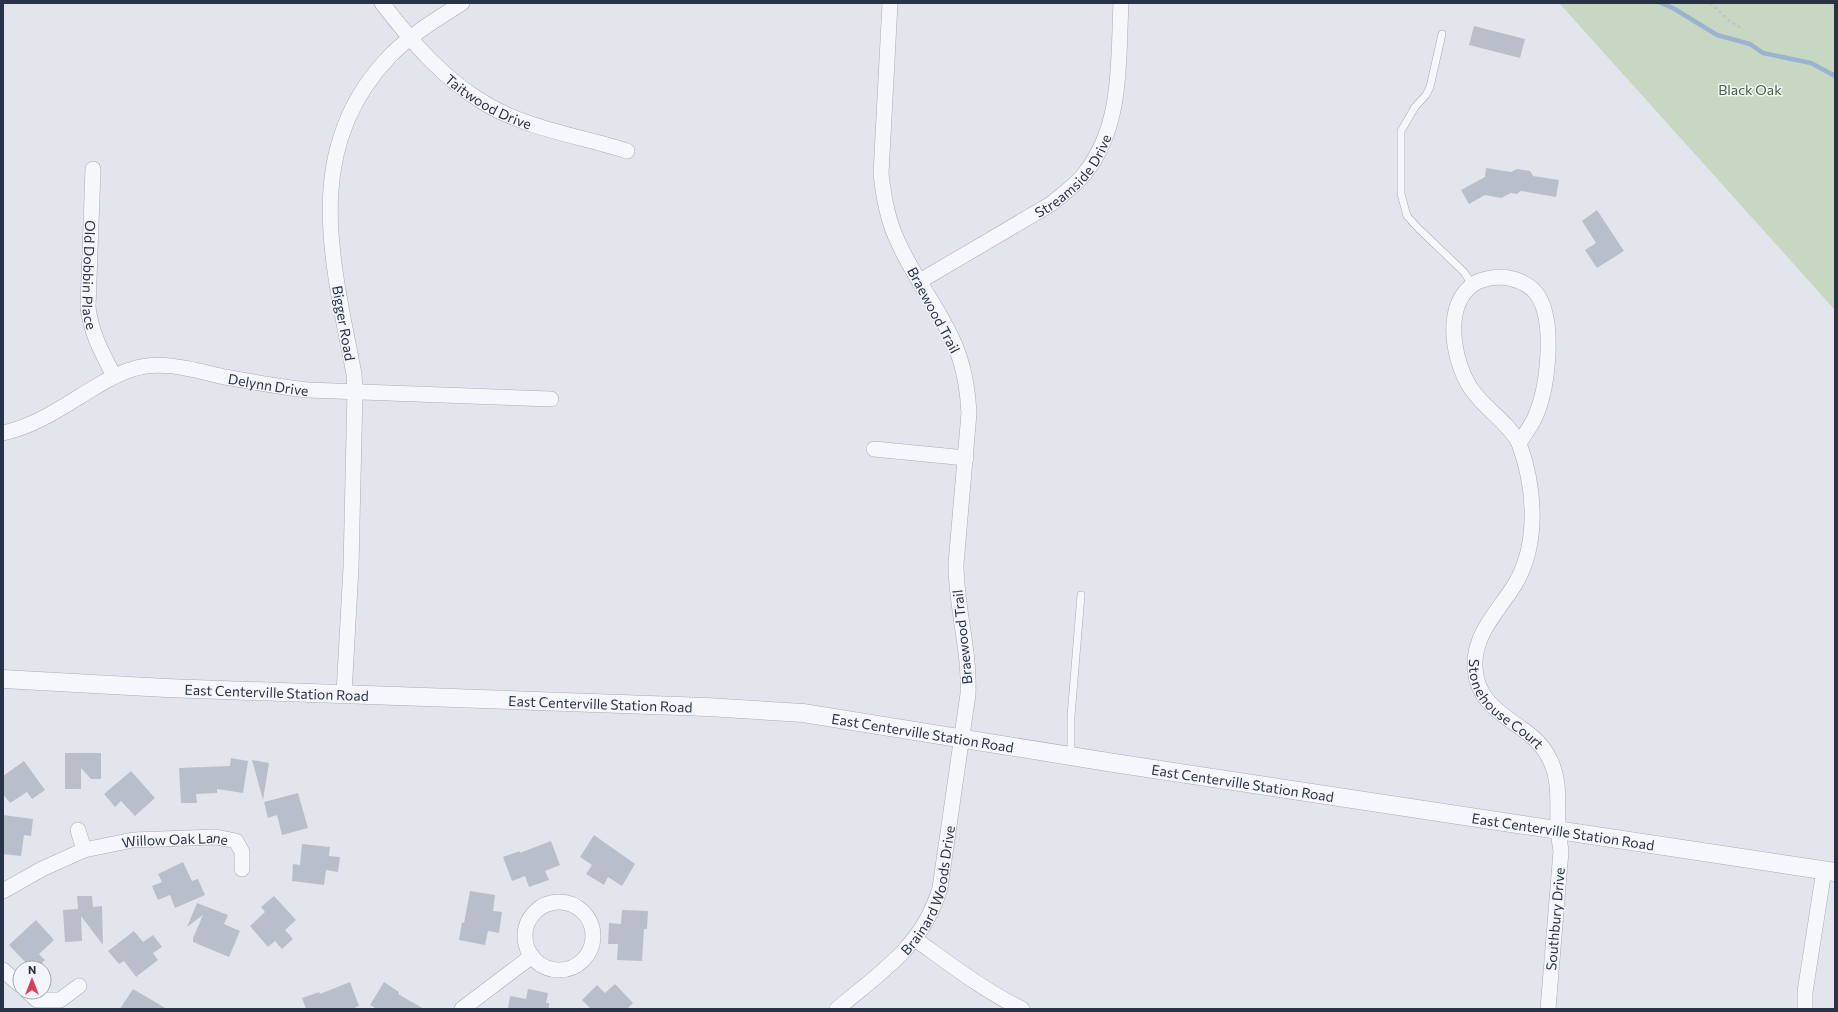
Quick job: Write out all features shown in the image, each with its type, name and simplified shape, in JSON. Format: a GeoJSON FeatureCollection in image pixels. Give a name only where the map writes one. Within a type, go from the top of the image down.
{"type":"FeatureCollection","features":[{"type":"Feature","properties":{"kind":"street","name":"Taitwood Drive"},"geometry":{"type":"LineString","coordinates":[[382,3],[409,39],[449,79],[486,104],[504,113],[544,127],[627,151]]}},
{"type":"Feature","properties":{"kind":"street","name":"Bigger Road"},"geometry":{"type":"LineString","coordinates":[[344,694],[351,567],[355,391],[330,237],[330,200],[332,177],[338,145],[355,103],[374,74],[409,39],[462,3]]}},
{"type":"Feature","properties":{"kind":"street","name":"Braewood Trail"},"geometry":{"type":"LineString","coordinates":[[890,3],[881,174],[884,201],[899,244],[953,341],[961,360],[968,393],[969,413],[966,458],[956,564],[956,580],[969,671],[968,694],[962,739]]}},
{"type":"Feature","properties":{"kind":"street","name":"Streamside Drive"},"geometry":{"type":"LineString","coordinates":[[920,280],[1052,204],[1085,174],[1096,158],[1112,119],[1116,99],[1121,3]]}},
{"type":"Feature","properties":{"kind":"street","name":"Old Dobbin Place"},"geometry":{"type":"LineString","coordinates":[[92,169],[88,307],[90,323],[95,341],[114,376]]}},
{"type":"Feature","properties":{"kind":"street","name":"Stonehouse Court"},"geometry":{"type":"LineString","coordinates":[[1518,443],[1529,429],[1537,414],[1544,385],[1548,336],[1546,319],[1542,301],[1528,285],[1516,279],[1504,277],[1492,278],[1473,286],[1463,296],[1458,306],[1454,337],[1456,354],[1472,390],[1504,422],[1518,443],[1531,497],[1532,535],[1527,556],[1520,575],[1483,632],[1476,653],[1475,668],[1479,686],[1486,698],[1510,722],[1539,743],[1548,754],[1558,780],[1558,829]]}},
{"type":"Feature","properties":{"kind":"street","name":"Delynn Drive"},"geometry":{"type":"LineString","coordinates":[[3,433],[29,425],[50,415],[114,376],[143,366],[158,365],[182,367],[277,387],[308,390],[551,399]]}},
{"type":"Feature","properties":{"kind":"street"},"geometry":{"type":"LineString","coordinates":[[874,449],[966,458]]}},
{"type":"Feature","properties":{"kind":"street","name":"East Centerville Station Road"},"geometry":{"type":"LineString","coordinates":[[3,679],[166,688],[707,707],[803,713],[1071,756],[1829,871]]}},
{"type":"Feature","properties":{"kind":"street","name":"Brainard Woods Drive"},"geometry":{"type":"LineString","coordinates":[[837,1009],[904,952],[929,918],[940,888],[962,739]]}},
{"type":"Feature","properties":{"kind":"street","name":"Southbury Drive"},"geometry":{"type":"LineString","coordinates":[[1548,1009],[1561,851],[1558,829]]}},
{"type":"Feature","properties":{"kind":"street"},"geometry":{"type":"LineString","coordinates":[[78,830],[84,850]]}},
{"type":"Feature","properties":{"kind":"street","name":"Willow Oak Lane"},"geometry":{"type":"LineString","coordinates":[[3,892],[42,869],[84,850],[133,840],[216,837],[236,841],[242,852],[242,869]]}},
{"type":"Feature","properties":{"kind":"street"},"geometry":{"type":"LineString","coordinates":[[1805,1009],[1805,992],[1829,871]]}},
{"type":"Feature","properties":{"kind":"street"},"geometry":{"type":"LineString","coordinates":[[555,901],[575,905],[583,911],[590,920],[594,930],[592,947],[582,961],[573,967],[562,970],[550,969],[540,964],[532,956],[527,947],[525,937],[526,927],[530,918],[545,904],[555,901]]}},
{"type":"Feature","properties":{"kind":"street"},"geometry":{"type":"LineString","coordinates":[[915,939],[1002,1000],[1022,1009]]}},
{"type":"Feature","properties":{"kind":"street"},"geometry":{"type":"LineString","coordinates":[[462,1009],[532,956]]}},
{"type":"Feature","properties":{"kind":"street"},"geometry":{"type":"LineString","coordinates":[[3,970],[12,978]]}},
{"type":"Feature","properties":{"kind":"street"},"geometry":{"type":"LineString","coordinates":[[52,1000],[60,1000],[79,986]]}},
{"type":"Feature","properties":{"kind":"lane"},"geometry":{"type":"LineString","coordinates":[[1442,34],[1430,87],[1426,95],[1415,107],[1401,132],[1401,194],[1407,216],[1418,229],[1464,272],[1473,286]]}},
{"type":"Feature","properties":{"kind":"lane"},"geometry":{"type":"LineString","coordinates":[[1071,756],[1071,716],[1081,595]]}},
{"type":"Feature","properties":{"kind":"path"},"geometry":{"type":"LineString","coordinates":[[1710,3],[1741,28]]}},
{"type":"Feature","properties":{"kind":"green space","name":"Black Oak"},"geometry":{"type":"Polygon","coordinates":[[[1559,3],[1835,3],[1835,310],[1559,3]]]}},
{"type":"Feature","properties":{"kind":"building"},"geometry":{"type":"Polygon","coordinates":[[[1474,26],[1525,39],[1520,58],[1469,45],[1474,26]]]}},
{"type":"Feature","properties":{"kind":"building"},"geometry":{"type":"Polygon","coordinates":[[[1486,168],[1511,172],[1517,169],[1530,171],[1533,176],[1559,180],[1556,197],[1521,191],[1517,194],[1511,193],[1501,198],[1485,195],[1469,204],[1461,190],[1485,177],[1486,168]]]}},
{"type":"Feature","properties":{"kind":"building"},"geometry":{"type":"Polygon","coordinates":[[[1597,210],[1624,251],[1597,268],[1585,250],[1596,243],[1582,221],[1597,210]]]}},
{"type":"Feature","properties":{"kind":"building"},"geometry":{"type":"Polygon","coordinates":[[[65,753],[101,753],[101,779],[91,779],[81,768],[81,789],[65,789],[65,753]]]}},
{"type":"Feature","properties":{"kind":"building"},"geometry":{"type":"Polygon","coordinates":[[[231,758],[248,761],[243,793],[217,789],[217,793],[196,794],[197,803],[181,803],[179,768],[230,766],[231,758]]]}},
{"type":"Feature","properties":{"kind":"building"},"geometry":{"type":"Polygon","coordinates":[[[252,760],[269,763],[263,800],[252,760]]]}},
{"type":"Feature","properties":{"kind":"building"},"geometry":{"type":"Polygon","coordinates":[[[24,761],[45,790],[32,799],[27,792],[10,803],[3,794],[3,776],[24,761]]]}},
{"type":"Feature","properties":{"kind":"building"},"geometry":{"type":"Polygon","coordinates":[[[131,771],[155,798],[135,816],[121,801],[115,807],[104,794],[131,771]]]}},
{"type":"Feature","properties":{"kind":"building"},"geometry":{"type":"Polygon","coordinates":[[[298,793],[308,828],[282,835],[277,815],[268,818],[264,802],[298,793]]]}},
{"type":"Feature","properties":{"kind":"building"},"geometry":{"type":"Polygon","coordinates":[[[3,815],[33,819],[31,836],[24,835],[21,856],[3,854],[3,815]]]}},
{"type":"Feature","properties":{"kind":"building"},"geometry":{"type":"Polygon","coordinates":[[[594,835],[635,864],[622,886],[608,877],[604,885],[586,874],[592,865],[580,857],[594,835]]]}},
{"type":"Feature","properties":{"kind":"building"},"geometry":{"type":"Polygon","coordinates":[[[551,841],[560,865],[545,871],[549,880],[529,887],[525,876],[512,881],[503,857],[520,851],[520,853],[551,841]]]}},
{"type":"Feature","properties":{"kind":"building"},"geometry":{"type":"Polygon","coordinates":[[[302,844],[330,847],[329,856],[340,857],[338,872],[326,870],[324,885],[292,881],[293,864],[300,865],[302,844]]]}},
{"type":"Feature","properties":{"kind":"building"},"geometry":{"type":"Polygon","coordinates":[[[183,862],[192,881],[198,879],[205,895],[175,908],[170,895],[158,900],[152,886],[162,882],[158,874],[183,862]]]}},
{"type":"Feature","properties":{"kind":"building"},"geometry":{"type":"Polygon","coordinates":[[[470,891],[495,895],[493,911],[502,912],[499,933],[488,931],[485,945],[459,940],[470,891]]]}},
{"type":"Feature","properties":{"kind":"building"},"geometry":{"type":"Polygon","coordinates":[[[77,896],[92,896],[93,907],[102,906],[103,945],[81,916],[82,941],[65,942],[63,910],[78,909],[77,896]]]}},
{"type":"Feature","properties":{"kind":"building"},"geometry":{"type":"Polygon","coordinates":[[[274,896],[296,920],[285,930],[293,939],[282,949],[275,941],[268,947],[250,926],[265,912],[261,907],[274,896]]]}},
{"type":"Feature","properties":{"kind":"building"},"geometry":{"type":"Polygon","coordinates":[[[197,903],[228,915],[224,924],[240,931],[229,957],[193,942],[193,938],[203,915],[187,927],[197,903]]]}},
{"type":"Feature","properties":{"kind":"building"},"geometry":{"type":"Polygon","coordinates":[[[622,910],[648,911],[647,929],[644,929],[642,961],[617,960],[618,944],[608,944],[609,923],[621,924],[622,910]]]}},
{"type":"Feature","properties":{"kind":"building"},"geometry":{"type":"Polygon","coordinates":[[[36,920],[54,940],[39,954],[45,960],[23,960],[9,945],[36,920]]]}},
{"type":"Feature","properties":{"kind":"building"},"geometry":{"type":"Polygon","coordinates":[[[134,931],[143,942],[153,935],[162,947],[153,953],[158,960],[136,977],[124,961],[119,964],[108,951],[134,931]]]}},
{"type":"Feature","properties":{"kind":"building"},"geometry":{"type":"Polygon","coordinates":[[[350,982],[359,1006],[352,1009],[306,1009],[302,998],[319,992],[320,994],[350,982]]]}},
{"type":"Feature","properties":{"kind":"building"},"geometry":{"type":"Polygon","coordinates":[[[384,982],[399,992],[398,994],[424,1009],[377,1009],[370,1005],[384,982]]]}},
{"type":"Feature","properties":{"kind":"building"},"geometry":{"type":"Polygon","coordinates":[[[615,984],[633,1003],[627,1009],[591,1009],[582,1000],[597,985],[605,993],[615,984]]]}},
{"type":"Feature","properties":{"kind":"building"},"geometry":{"type":"Polygon","coordinates":[[[133,989],[167,1009],[120,1009],[133,989]]]}},
{"type":"Feature","properties":{"kind":"building"},"geometry":{"type":"Polygon","coordinates":[[[528,989],[548,993],[546,1003],[549,1003],[549,1009],[508,1009],[510,996],[526,999],[528,989]]]}},
{"type":"Feature","properties":{"kind":"waterway"},"geometry":{"type":"LineString","coordinates":[[1661,3],[1673,8],[1717,35],[1750,44],[1763,53],[1811,63],[1835,76]]}}]}
